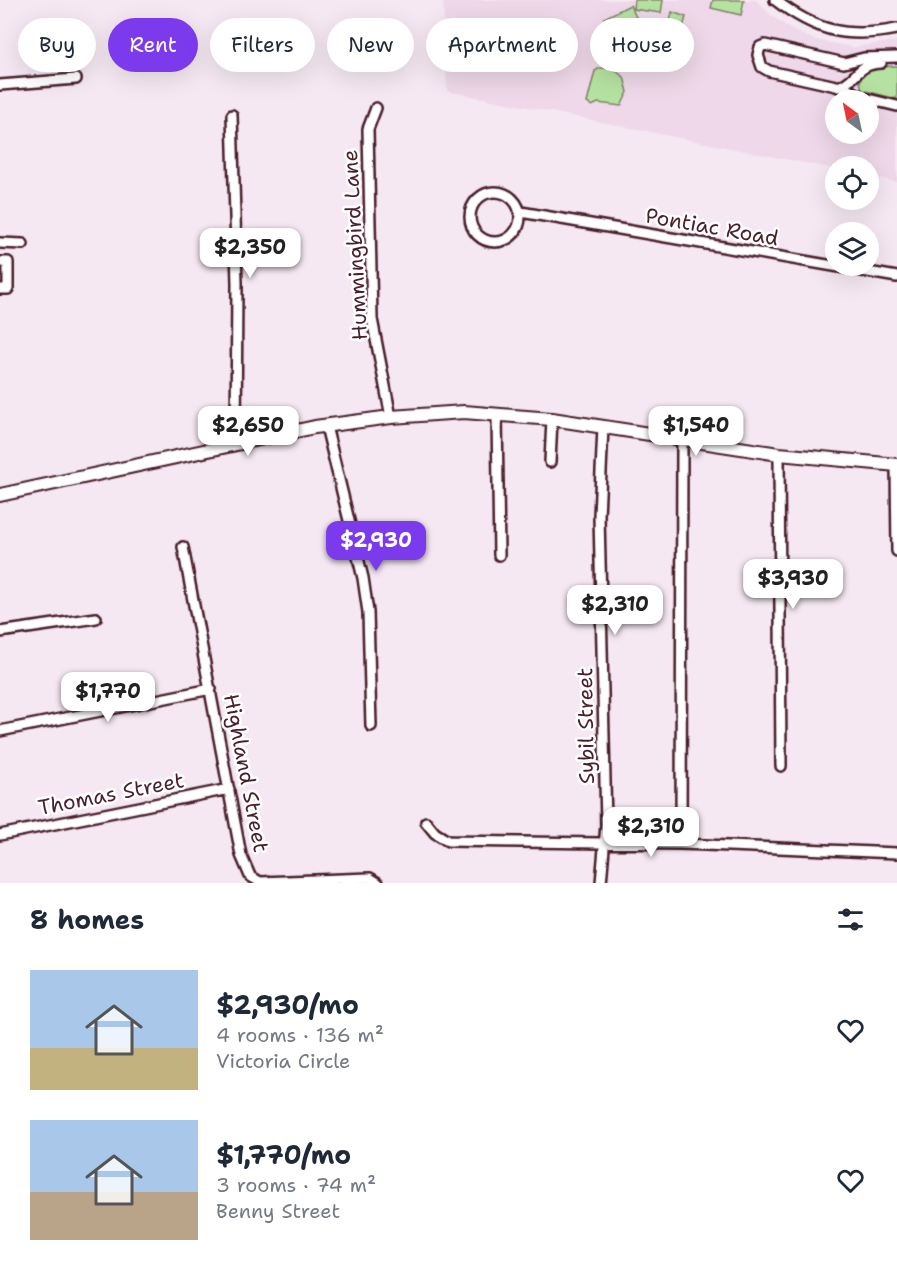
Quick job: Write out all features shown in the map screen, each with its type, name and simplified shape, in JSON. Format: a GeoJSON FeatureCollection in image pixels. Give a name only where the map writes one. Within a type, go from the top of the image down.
{"type":"FeatureCollection","features":[{"type":"Feature","properties":{"kind":"main road"},"geometry":{"type":"LineString","coordinates":[[0,495],[326,426],[391,417],[464,412],[552,419],[780,454],[897,465]]}},
{"type":"Feature","properties":{"kind":"street"},"geometry":{"type":"LineString","coordinates":[[775,0],[797,17],[836,32],[864,34],[897,29]]}},
{"type":"Feature","properties":{"kind":"street"},"geometry":{"type":"LineString","coordinates":[[897,57],[864,58],[845,63],[771,46],[760,48],[759,60],[766,70],[838,87],[864,98],[897,106]]}},
{"type":"Feature","properties":{"kind":"street"},"geometry":{"type":"LineString","coordinates":[[838,87],[850,81],[865,66],[897,63]]}},
{"type":"Feature","properties":{"kind":"street"},"geometry":{"type":"LineString","coordinates":[[0,85],[76,79]]}},
{"type":"Feature","properties":{"kind":"street","name":"Hummingbird Lane"},"geometry":{"type":"LineString","coordinates":[[375,108],[368,129],[372,319],[391,417]]}},
{"type":"Feature","properties":{"kind":"street"},"geometry":{"type":"LineString","coordinates":[[232,115],[237,283],[236,444]]}},
{"type":"Feature","properties":{"kind":"street"},"geometry":{"type":"LineString","coordinates":[[499,192],[513,198],[521,212],[512,236],[504,240],[482,240],[471,228],[469,221],[475,200],[487,193],[499,192]]}},
{"type":"Feature","properties":{"kind":"street","name":"Pontiac Road"},"geometry":{"type":"LineString","coordinates":[[521,212],[897,277]]}},
{"type":"Feature","properties":{"kind":"street"},"geometry":{"type":"LineString","coordinates":[[0,243],[23,244]]}},
{"type":"Feature","properties":{"kind":"street"},"geometry":{"type":"LineString","coordinates":[[0,262],[9,262],[8,289],[0,289]]}},
{"type":"Feature","properties":{"kind":"street"},"geometry":{"type":"LineString","coordinates":[[497,414],[499,555]]}},
{"type":"Feature","properties":{"kind":"street"},"geometry":{"type":"LineString","coordinates":[[550,462],[552,419]]}},
{"type":"Feature","properties":{"kind":"street"},"geometry":{"type":"LineString","coordinates":[[326,426],[363,578],[368,612],[371,726]]}},
{"type":"Feature","properties":{"kind":"street","name":"Sybil Street"},"geometry":{"type":"LineString","coordinates":[[601,883],[605,844],[599,516],[603,427]]}},
{"type":"Feature","properties":{"kind":"street"},"geometry":{"type":"LineString","coordinates":[[681,844],[682,440]]}},
{"type":"Feature","properties":{"kind":"street"},"geometry":{"type":"LineString","coordinates":[[780,454],[781,766]]}},
{"type":"Feature","properties":{"kind":"street"},"geometry":{"type":"LineString","coordinates":[[897,465],[897,551]]}},
{"type":"Feature","properties":{"kind":"street","name":"Highland Street"},"geometry":{"type":"LineString","coordinates":[[183,546],[242,860],[256,882],[370,878],[378,883]]}},
{"type":"Feature","properties":{"kind":"street"},"geometry":{"type":"LineString","coordinates":[[0,632],[96,618]]}},
{"type":"Feature","properties":{"kind":"street"},"geometry":{"type":"LineString","coordinates":[[0,731],[211,689]]}},
{"type":"Feature","properties":{"kind":"street","name":"Thomas Street"},"geometry":{"type":"LineString","coordinates":[[0,835],[229,789]]}},
{"type":"Feature","properties":{"kind":"street"},"geometry":{"type":"LineString","coordinates":[[426,822],[435,833],[448,840],[681,844],[897,853]]}},
{"type":"Feature","properties":{"kind":"shaded area"},"geometry":{"type":"Polygon","coordinates":[[[443,0],[756,0],[772,16],[792,30],[815,40],[853,47],[897,41],[897,182],[879,178],[879,156],[825,156],[825,167],[447,91],[446,72],[578,72],[578,18],[444,18],[443,0]]]}},
{"type":"Feature","properties":{"kind":"green space"},"geometry":{"type":"Polygon","coordinates":[[[634,0],[663,0],[661,13],[633,9],[634,0]]]}},
{"type":"Feature","properties":{"kind":"green space"},"geometry":{"type":"Polygon","coordinates":[[[713,0],[744,0],[741,15],[711,8],[713,0]]]}},
{"type":"Feature","properties":{"kind":"green space"},"geometry":{"type":"Polygon","coordinates":[[[630,5],[636,17],[634,18],[604,18],[630,5]]]}},
{"type":"Feature","properties":{"kind":"green space"},"geometry":{"type":"Polygon","coordinates":[[[672,12],[686,17],[686,18],[671,18],[672,12]]]}},
{"type":"Feature","properties":{"kind":"green space"},"geometry":{"type":"Polygon","coordinates":[[[897,66],[897,99],[879,94],[879,90],[862,90],[860,82],[864,72],[875,67],[897,66]]]}},
{"type":"Feature","properties":{"kind":"green space"},"geometry":{"type":"Polygon","coordinates":[[[595,72],[617,72],[624,77],[628,92],[621,106],[598,103],[592,106],[587,103],[595,72]]]}}]}
